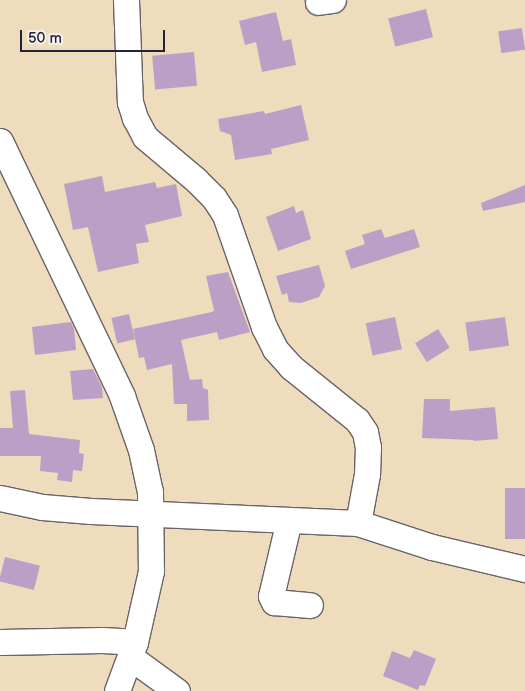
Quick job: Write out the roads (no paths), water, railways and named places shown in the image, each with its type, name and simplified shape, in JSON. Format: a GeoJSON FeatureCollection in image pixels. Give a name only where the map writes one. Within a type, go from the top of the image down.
{"type":"FeatureCollection","features":[{"type":"Feature","properties":{"kind":"street"},"geometry":{"type":"LineString","coordinates":[[126,0],[130,102],[135,118],[145,137],[196,180],[214,198],[225,215],[264,327],[275,349],[291,367],[357,420],[366,432],[368,447],[367,474],[358,523]]}},
{"type":"Feature","properties":{"kind":"street"},"geometry":{"type":"LineString","coordinates":[[0,141],[122,396],[141,450],[150,492],[152,513],[151,571],[132,650],[117,691]]}},
{"type":"Feature","properties":{"kind":"street"},"geometry":{"type":"LineString","coordinates":[[0,498],[42,507],[358,523],[432,547],[525,569]]}},
{"type":"Feature","properties":{"kind":"street"},"geometry":{"type":"LineString","coordinates":[[289,520],[271,596],[274,602],[310,605]]}},
{"type":"Feature","properties":{"kind":"street"},"geometry":{"type":"LineString","coordinates":[[0,642],[102,640],[132,650],[178,691]]}}]}
